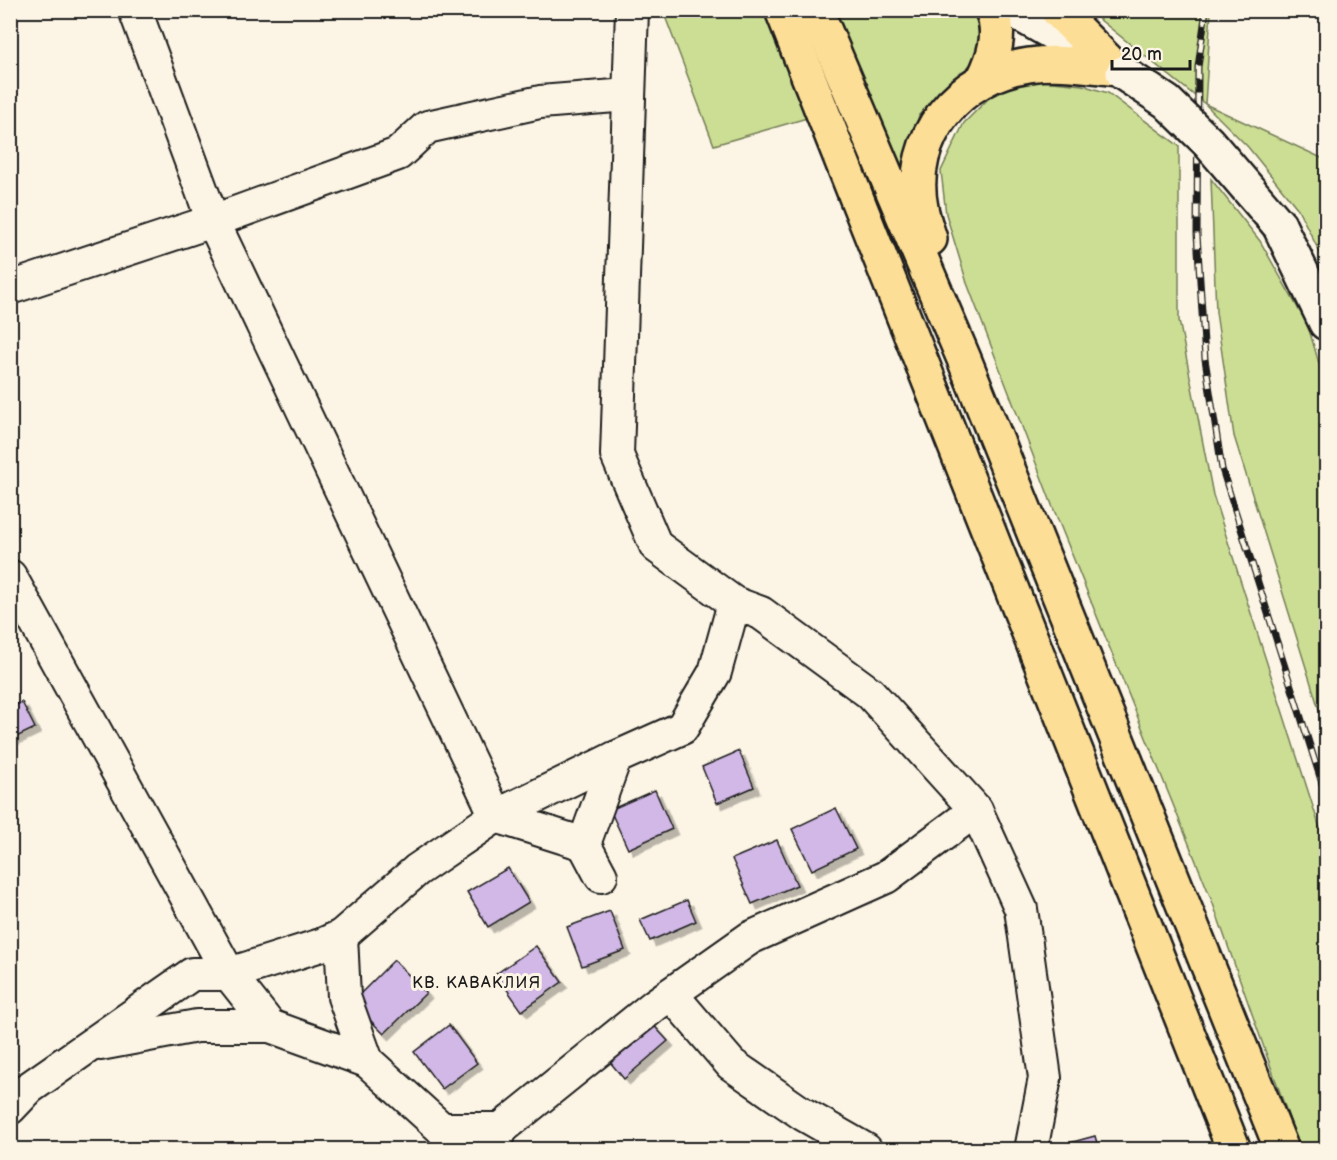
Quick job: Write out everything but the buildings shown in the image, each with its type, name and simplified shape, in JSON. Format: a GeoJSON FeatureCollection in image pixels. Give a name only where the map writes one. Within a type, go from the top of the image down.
{"type":"FeatureCollection","features":[{"type":"Feature","properties":{"kind":"main road"},"geometry":{"type":"LineString","coordinates":[[782,10],[1234,1149]]}},
{"type":"Feature","properties":{"kind":"main road"},"geometry":{"type":"LineString","coordinates":[[816,10],[964,359],[1282,1149]]}},
{"type":"Feature","properties":{"kind":"main road"},"geometry":{"type":"LineString","coordinates":[[984,80],[993,60],[997,38],[992,10]]}},
{"type":"Feature","properties":{"kind":"main road"},"geometry":{"type":"LineString","coordinates":[[1012,10],[1119,71],[1167,102],[1208,142],[1279,225],[1326,324]]}},
{"type":"Feature","properties":{"kind":"main road"},"geometry":{"type":"LineString","coordinates":[[1057,10],[1119,71]]}},
{"type":"Feature","properties":{"kind":"main road"},"geometry":{"type":"LineString","coordinates":[[964,359],[920,207],[919,179],[922,155],[932,129],[946,108],[964,90],[1010,69],[1030,65],[1059,64],[1119,71]]}},
{"type":"Feature","properties":{"kind":"street"},"geometry":{"type":"LineString","coordinates":[[135,10],[213,221],[496,816],[584,844],[601,876]]}},
{"type":"Feature","properties":{"kind":"street"},"geometry":{"type":"LineString","coordinates":[[632,10],[617,455],[656,546],[734,603],[761,613],[870,693],[976,810],[1020,909],[1045,1078],[1031,1149]]}},
{"type":"Feature","properties":{"kind":"street"},"geometry":{"type":"LineString","coordinates":[[10,288],[213,221],[398,154],[428,128],[540,102],[628,95]]}},
{"type":"Feature","properties":{"kind":"street"},"geometry":{"type":"LineString","coordinates":[[10,576],[229,974],[270,1026]]}},
{"type":"Feature","properties":{"kind":"street"},"geometry":{"type":"LineString","coordinates":[[10,1108],[29,1088],[93,1045],[157,996],[192,974],[229,974],[321,945],[341,936],[417,870],[496,816],[615,758],[682,729],[715,672],[734,603]]}},
{"type":"Feature","properties":{"kind":"street"},"geometry":{"type":"LineString","coordinates":[[584,844],[615,758]]}},
{"type":"Feature","properties":{"kind":"street"},"geometry":{"type":"LineString","coordinates":[[93,1045],[197,1026],[270,1026],[367,1061],[450,1139],[497,1139],[671,994],[750,938],[886,877],[976,810]]}},
{"type":"Feature","properties":{"kind":"street"},"geometry":{"type":"LineString","coordinates":[[341,936],[344,997],[367,1061]]}},
{"type":"Feature","properties":{"kind":"street"},"geometry":{"type":"LineString","coordinates":[[671,994],[731,1064],[803,1114],[866,1149]]}},
{"type":"Feature","properties":{"kind":"green space"},"geometry":{"type":"Polygon","coordinates":[[[663,11],[765,11],[807,118],[714,145],[663,11]]]}},
{"type":"Feature","properties":{"kind":"green space"},"geometry":{"type":"Polygon","coordinates":[[[832,11],[970,11],[982,27],[975,60],[919,115],[902,179],[832,11]]]}},
{"type":"Feature","properties":{"kind":"green space"},"geometry":{"type":"Polygon","coordinates":[[[1089,11],[1211,11],[1205,104],[1089,11]]]}},
{"type":"Feature","properties":{"kind":"green space"},"geometry":{"type":"Polygon","coordinates":[[[1044,81],[1082,85],[1108,93],[1179,146],[1179,320],[1213,495],[1326,847],[1326,1149],[1300,1149],[1212,901],[1052,505],[967,283],[946,214],[941,171],[964,123],[997,90],[1044,81]]]}},
{"type":"Feature","properties":{"kind":"green space"},"geometry":{"type":"Polygon","coordinates":[[[1205,104],[1326,160],[1326,265],[1298,209],[1248,147],[1205,104]]]}},
{"type":"Feature","properties":{"kind":"green space"},"geometry":{"type":"Polygon","coordinates":[[[1211,179],[1260,241],[1308,326],[1326,387],[1326,732],[1234,436],[1216,312],[1211,179]]]}},
{"type":"Feature","properties":{"kind":"railway"},"geometry":{"type":"LineString","coordinates":[[1206,10],[1198,67],[1197,234],[1205,359],[1222,469],[1326,796]]}},
{"type":"Feature","properties":{"kind":"district","name":"КВ. КАВАКЛИЯ"},"geometry":{"type":"Point","coordinates":[477,983]}}]}
